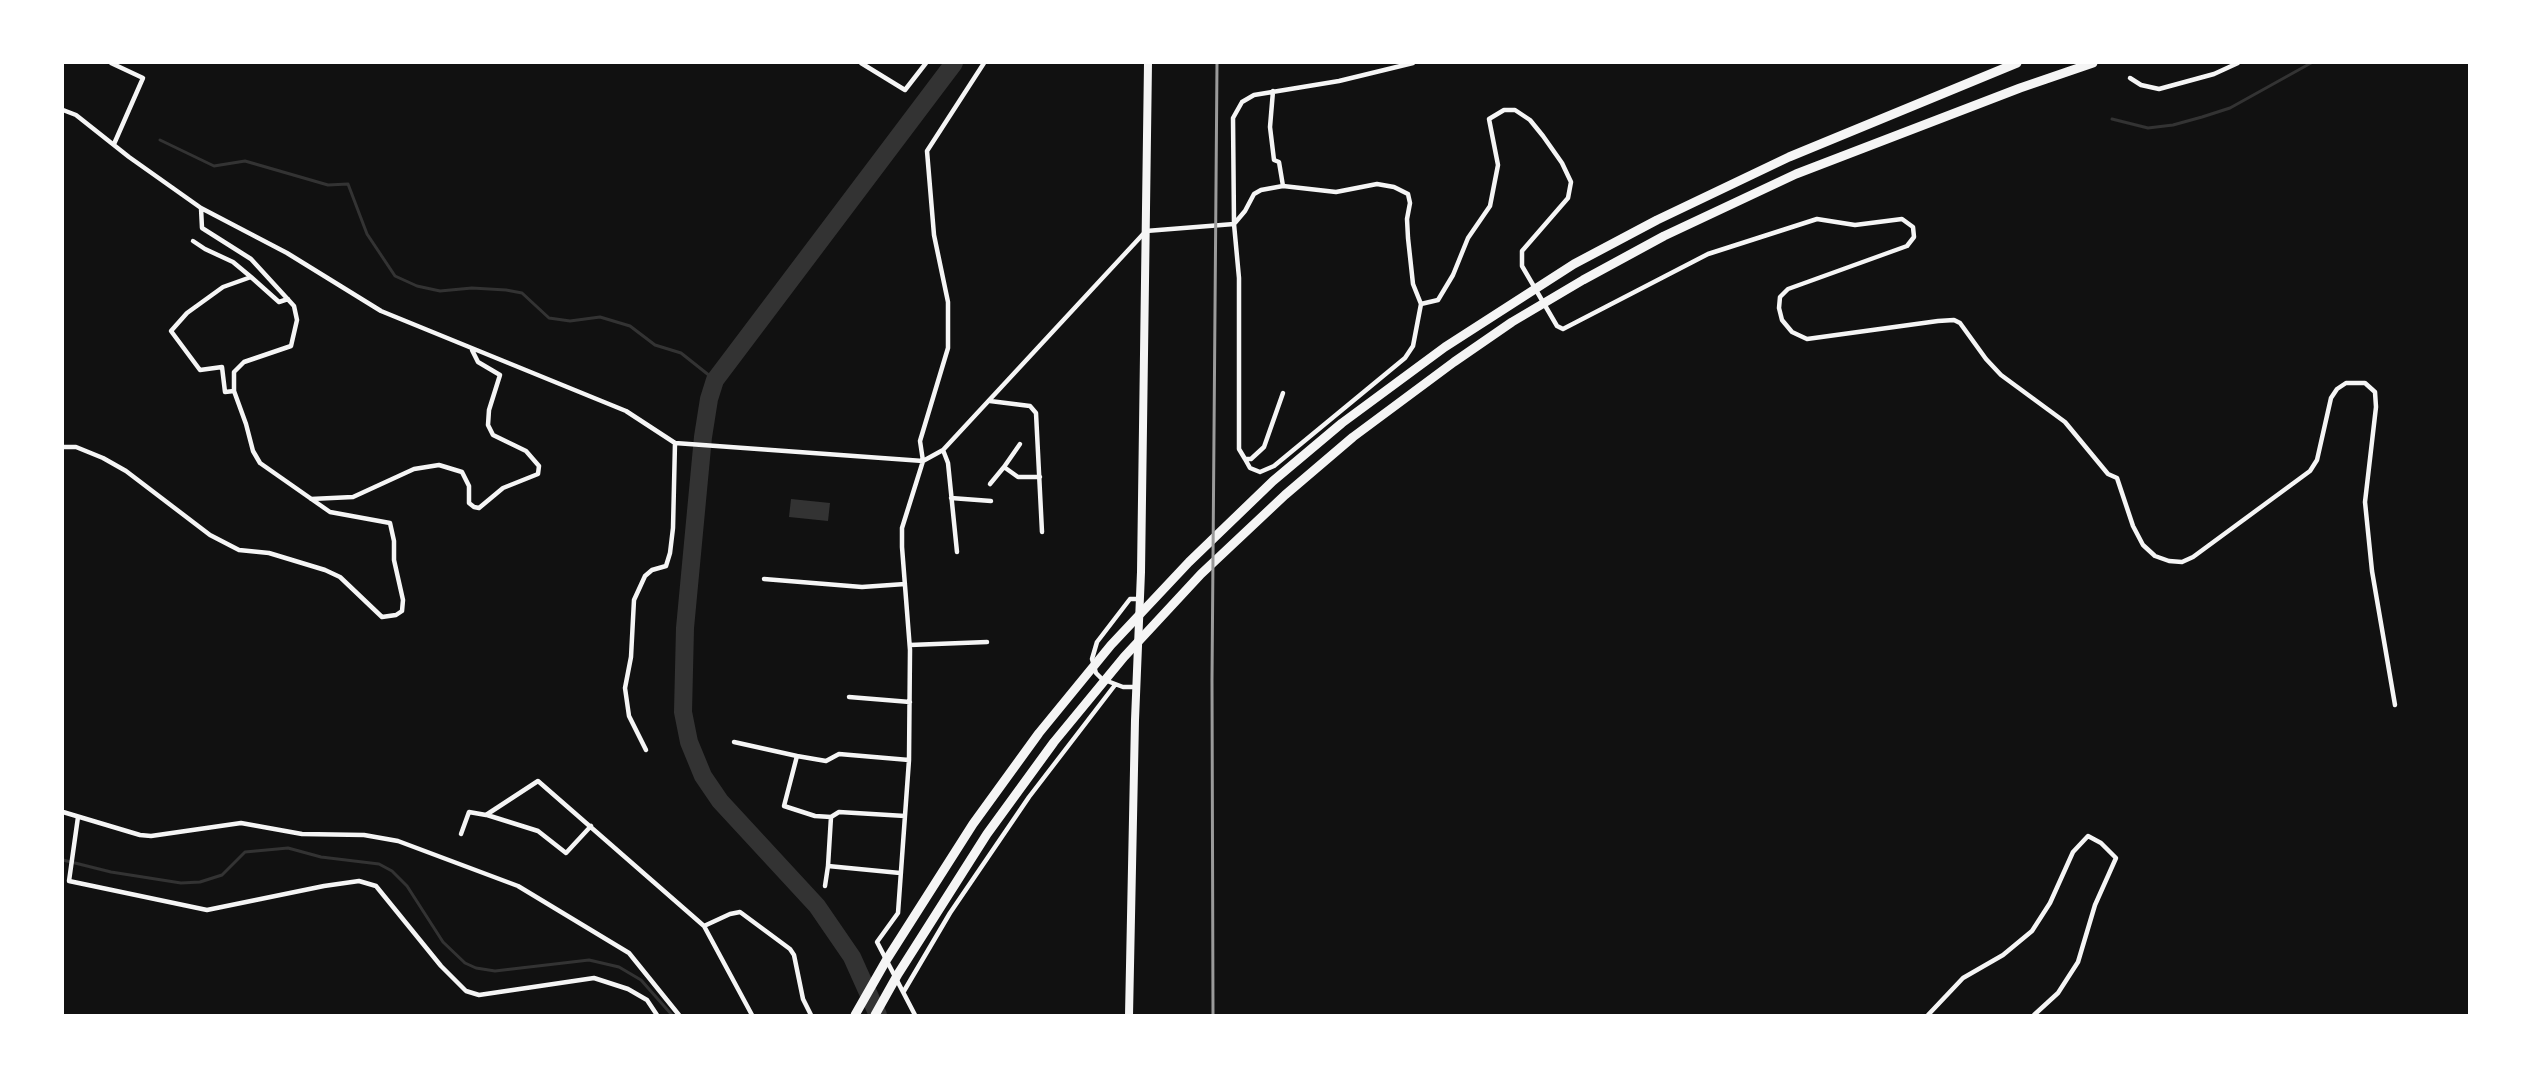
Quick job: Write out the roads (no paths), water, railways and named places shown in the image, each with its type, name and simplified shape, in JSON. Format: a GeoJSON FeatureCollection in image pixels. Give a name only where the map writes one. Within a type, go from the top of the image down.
{"type":"FeatureCollection","features":[{"type":"Feature","properties":{"kind":"highway"},"geometry":{"type":"LineString","coordinates":[[1130,1015],[1140,598],[1148,63]]}},
{"type":"Feature","properties":{"kind":"highway"},"geometry":{"type":"LineString","coordinates":[[855,1015],[887,959],[973,824],[1039,733],[1111,645],[1189,562],[1274,482],[1342,423],[1445,346],[1574,264],[1658,220],[1789,157],[2017,63]]}},
{"type":"Feature","properties":{"kind":"highway"},"geometry":{"type":"LineString","coordinates":[[875,1015],[898,974],[987,834],[1054,742],[1124,657],[1201,574],[1285,495],[1353,437],[1512,322],[1583,280],[1665,236],[1797,174],[2020,88],[2092,63]]}},
{"type":"Feature","properties":{"kind":"street"},"geometry":{"type":"LineString","coordinates":[[111,63],[143,78],[114,144]]}},
{"type":"Feature","properties":{"kind":"street"},"geometry":{"type":"LineString","coordinates":[[861,63],[905,90],[926,63]]}},
{"type":"Feature","properties":{"kind":"street"},"geometry":{"type":"LineString","coordinates":[[915,1015],[878,942],[898,913],[909,760],[910,645],[902,528],[923,461],[920,441],[948,348],[948,302],[934,235],[927,151],[984,63]]}},
{"type":"Feature","properties":{"kind":"street"},"geometry":{"type":"LineString","coordinates":[[63,110],[76,115],[158,179],[201,208],[287,253],[381,311],[626,411],[675,443],[923,461],[943,450],[1146,231],[1234,224],[1245,211],[1254,194],[1283,186],[1336,192],[1377,184],[1394,187],[1408,194],[1410,262],[1413,284],[1421,304],[1413,346],[1405,358],[1274,466],[1260,472],[1250,468],[1239,449],[1240,289],[1234,224],[1233,118],[1242,102],[1254,95],[1339,81],[1413,63]]}},
{"type":"Feature","properties":{"kind":"street"},"geometry":{"type":"LineString","coordinates":[[2130,78],[2141,85],[2159,89],[2214,74],[2238,63]]}},
{"type":"Feature","properties":{"kind":"street"},"geometry":{"type":"LineString","coordinates":[[1273,91],[1270,127],[1274,160],[1279,162],[1283,186]]}},
{"type":"Feature","properties":{"kind":"street"},"geometry":{"type":"LineString","coordinates":[[1421,304],[1438,300],[1453,275],[1468,238],[1490,206],[1498,165],[1489,119],[1504,110],[1515,110],[1530,120],[1562,163],[1571,182],[1568,198],[1521,251],[1522,266],[1557,326],[1563,328],[1708,254],[1817,219],[1855,225],[1902,219],[1913,227],[1914,237],[1907,246],[1788,289],[1780,297],[1779,308],[1782,320],[1792,332],[1807,339],[1938,321],[1954,320],[1960,323],[1986,359],[2001,375],[2065,422],[2109,474],[2117,478],[2133,526],[2143,545],[2155,556],[2169,561],[2182,562],[2193,556],[2310,471],[2317,460],[2331,398],[2337,388],[2346,383],[2365,383],[2375,392],[2376,407],[2365,502],[2372,571],[2395,705]]}},
{"type":"Feature","properties":{"kind":"street"},"geometry":{"type":"LineString","coordinates":[[63,447],[85,451],[126,471],[210,535],[239,549],[269,553],[325,570],[340,577],[382,617],[396,615],[402,611],[403,600],[394,560],[394,541],[390,523],[330,512],[260,464],[253,451],[234,391],[234,372],[244,362],[291,346],[297,320],[294,306],[240,251],[202,228],[201,208]]}},
{"type":"Feature","properties":{"kind":"street"},"geometry":{"type":"LineString","coordinates":[[193,241],[233,262],[279,302],[288,299]]}},
{"type":"Feature","properties":{"kind":"street"},"geometry":{"type":"LineString","coordinates":[[234,391],[225,392],[222,367],[200,370],[171,331],[187,313],[223,287],[251,277]]}},
{"type":"Feature","properties":{"kind":"street"},"geometry":{"type":"LineString","coordinates":[[311,499],[353,497],[414,469],[439,465],[462,472],[469,486],[469,502],[479,508],[503,488],[538,474],[539,466],[526,451],[494,435],[488,425],[489,410],[500,375],[478,362],[472,350]]}},
{"type":"Feature","properties":{"kind":"street"},"geometry":{"type":"LineString","coordinates":[[1245,459],[1251,459],[1264,447],[1283,393]]}},
{"type":"Feature","properties":{"kind":"street"},"geometry":{"type":"LineString","coordinates":[[990,401],[1030,406],[1036,413],[1042,532]]}},
{"type":"Feature","properties":{"kind":"street"},"geometry":{"type":"LineString","coordinates":[[646,750],[629,716],[625,688],[631,657],[634,600],[645,576],[652,570],[666,566],[670,553],[673,528],[675,443]]}},
{"type":"Feature","properties":{"kind":"street"},"geometry":{"type":"LineString","coordinates":[[990,484],[1020,444]]}},
{"type":"Feature","properties":{"kind":"street"},"geometry":{"type":"LineString","coordinates":[[943,450],[948,463],[957,552]]}},
{"type":"Feature","properties":{"kind":"street"},"geometry":{"type":"LineString","coordinates":[[1004,467],[1018,477],[1040,477]]}},
{"type":"Feature","properties":{"kind":"street"},"geometry":{"type":"LineString","coordinates":[[951,498],[991,501]]}},
{"type":"Feature","properties":{"kind":"street"},"geometry":{"type":"LineString","coordinates":[[764,579],[862,587],[905,584]]}},
{"type":"Feature","properties":{"kind":"street"},"geometry":{"type":"LineString","coordinates":[[1137,687],[1115,685],[1096,673],[1092,659],[1093,650],[1130,600],[1140,598]]}},
{"type":"Feature","properties":{"kind":"street"},"geometry":{"type":"LineString","coordinates":[[910,645],[987,642]]}},
{"type":"Feature","properties":{"kind":"street"},"geometry":{"type":"LineString","coordinates":[[904,991],[950,913],[1029,797],[1115,685]]}},
{"type":"Feature","properties":{"kind":"street"},"geometry":{"type":"LineString","coordinates":[[849,697],[910,702]]}},
{"type":"Feature","properties":{"kind":"street"},"geometry":{"type":"LineString","coordinates":[[734,742],[826,761],[839,754],[909,760]]}},
{"type":"Feature","properties":{"kind":"street"},"geometry":{"type":"LineString","coordinates":[[797,756],[784,806],[815,816],[831,817],[839,812],[905,816]]}},
{"type":"Feature","properties":{"kind":"street"},"geometry":{"type":"LineString","coordinates":[[486,815],[538,781],[704,926],[752,1015]]}},
{"type":"Feature","properties":{"kind":"street"},"geometry":{"type":"LineString","coordinates":[[461,834],[470,812],[538,831],[566,853],[591,826]]}},
{"type":"Feature","properties":{"kind":"street"},"geometry":{"type":"LineString","coordinates":[[63,813],[140,835],[151,836],[241,823],[302,834],[364,835],[398,841],[518,886],[629,953],[680,1015]]}},
{"type":"Feature","properties":{"kind":"street"},"geometry":{"type":"LineString","coordinates":[[78,817],[69,881],[207,910],[359,881],[376,886],[441,966],[466,991],[479,995],[594,978],[628,989],[647,1000],[657,1015]]}},
{"type":"Feature","properties":{"kind":"street"},"geometry":{"type":"LineString","coordinates":[[825,886],[831,817]]}},
{"type":"Feature","properties":{"kind":"street"},"geometry":{"type":"LineString","coordinates":[[1928,1015],[1963,978],[2002,955],[2032,931],[2050,903],[2073,852],[2088,836],[2101,843],[2116,858],[2095,905],[2089,934],[2078,962],[2058,993],[2034,1015]]}},
{"type":"Feature","properties":{"kind":"street"},"geometry":{"type":"LineString","coordinates":[[828,866],[900,873]]}},
{"type":"Feature","properties":{"kind":"street"},"geometry":{"type":"LineString","coordinates":[[704,926],[740,912],[790,949],[794,955],[803,999],[811,1015]]}},
{"type":"Feature","properties":{"kind":"waterway"},"geometry":{"type":"LineString","coordinates":[[878,1015],[852,957],[817,906],[720,801],[703,776],[689,742],[683,712],[685,628],[703,437],[709,399],[715,380],[954,63]]}},
{"type":"Feature","properties":{"kind":"waterway"},"geometry":{"type":"LineString","coordinates":[[2112,119],[2148,128],[2173,125],[2202,117],[2230,108],[2311,63]]}},
{"type":"Feature","properties":{"kind":"waterway"},"geometry":{"type":"LineString","coordinates":[[160,140],[214,166],[245,161],[328,185],[348,184],[367,234],[395,276],[417,286],[440,291],[472,288],[522,293],[549,318],[570,321],[600,317],[630,326],[655,345],[681,353],[715,380]]}},
{"type":"Feature","properties":{"kind":"waterway"},"geometry":{"type":"LineString","coordinates":[[63,860],[111,872],[181,883],[200,882],[222,875],[245,852],[288,848],[321,857],[379,864],[392,871],[407,886],[443,942],[465,963],[476,968],[495,971],[589,960],[619,967],[641,980],[672,1015]]}},
{"type":"Feature","properties":{"kind":"railway"},"geometry":{"type":"LineString","coordinates":[[1213,1015],[1212,679],[1217,63]]}}]}
